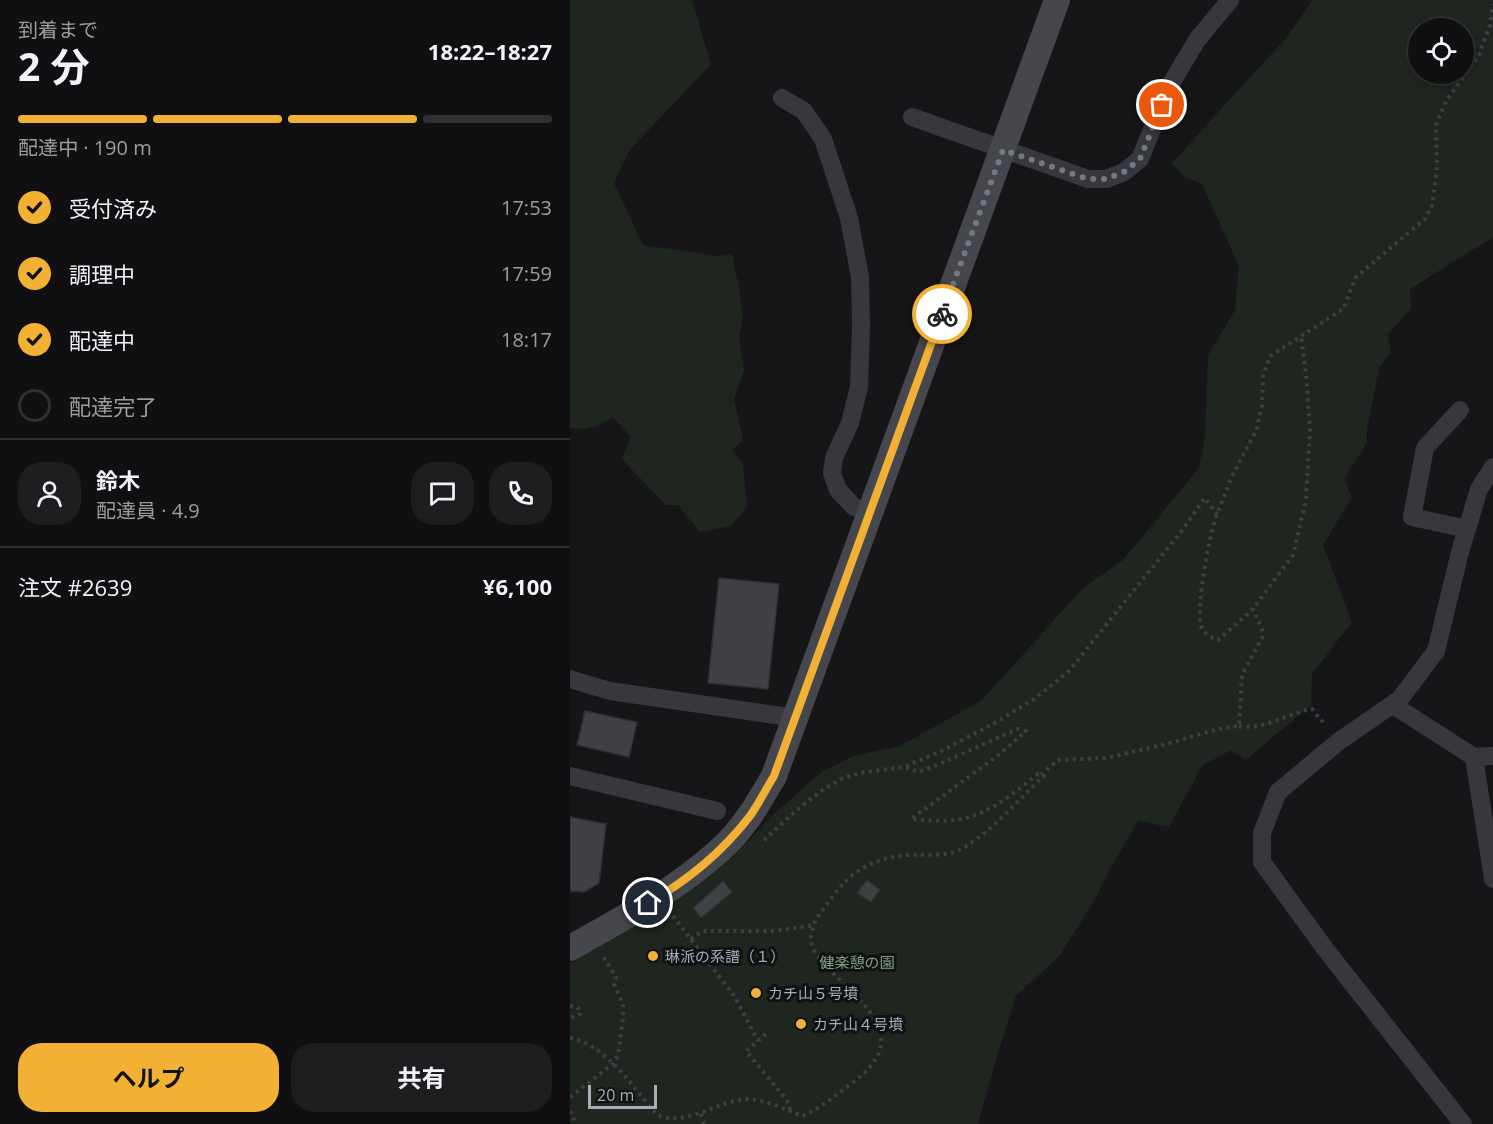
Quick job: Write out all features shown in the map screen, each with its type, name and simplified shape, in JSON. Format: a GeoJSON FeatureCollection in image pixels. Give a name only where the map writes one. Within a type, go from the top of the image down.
{"type":"FeatureCollection","features":[{"type":"Feature","properties":{"kind":"street"},"geometry":{"type":"LineString","coordinates":[[570,948],[666,893],[722,849],[751,814],[774,776],[1057,0]]}},
{"type":"Feature","properties":{"kind":"street"},"geometry":{"type":"LineString","coordinates":[[912,117],[1088,179],[1106,179],[1124,172],[1140,159],[1169,87],[1197,40],[1230,0]]}},
{"type":"Feature","properties":{"kind":"street"},"geometry":{"type":"LineString","coordinates":[[783,98],[804,111],[823,139],[849,218],[860,277],[859,387],[850,423],[834,458],[831,473],[838,490],[854,507],[870,512]]}},
{"type":"Feature","properties":{"kind":"street"},"geometry":{"type":"LineString","coordinates":[[1460,410],[1425,448],[1412,517],[1467,529]]}},
{"type":"Feature","properties":{"kind":"street"},"geometry":{"type":"LineString","coordinates":[[1463,1124],[1326,950],[1262,861],[1262,833],[1278,792],[1338,742],[1400,699],[1436,651],[1479,489],[1493,467]]}},
{"type":"Feature","properties":{"kind":"street"},"geometry":{"type":"LineString","coordinates":[[570,679],[610,691],[796,718]]}},
{"type":"Feature","properties":{"kind":"street"},"geometry":{"type":"LineString","coordinates":[[1393,705],[1474,757],[1493,756]]}},
{"type":"Feature","properties":{"kind":"street"},"geometry":{"type":"LineString","coordinates":[[1474,757],[1493,879]]}},
{"type":"Feature","properties":{"kind":"street"},"geometry":{"type":"LineString","coordinates":[[570,776],[717,811]]}},
{"type":"Feature","properties":{"kind":"path"},"geometry":{"type":"LineString","coordinates":[[1301,336],[1310,429],[1306,500],[1293,555],[1253,608],[1218,640],[1208,636],[1201,627],[1203,580],[1212,528],[1231,478],[1256,431],[1262,406],[1263,377],[1270,356],[1288,342],[1343,309],[1356,277],[1425,219],[1432,206],[1437,167],[1436,125],[1446,100],[1479,55],[1490,25],[1493,4]]}},
{"type":"Feature","properties":{"kind":"path"},"geometry":{"type":"LineString","coordinates":[[762,842],[821,791],[843,778],[865,772],[904,767],[984,729],[1037,697],[1069,671],[1180,533],[1205,498],[1217,515]]}},
{"type":"Feature","properties":{"kind":"path"},"geometry":{"type":"LineString","coordinates":[[1239,726],[1242,675],[1262,638],[1262,629],[1253,608]]}},
{"type":"Feature","properties":{"kind":"path"},"geometry":{"type":"LineString","coordinates":[[904,767],[918,772],[1017,729],[1026,731],[999,754],[911,819],[953,820],[981,814],[999,804],[1038,774],[1041,775],[1058,760],[1106,758],[1218,729],[1239,726],[1250,728],[1298,711],[1312,709],[1338,742]]}},
{"type":"Feature","properties":{"kind":"path"},"geometry":{"type":"LineString","coordinates":[[570,1038],[583,1041],[598,1050],[658,1116],[672,1121],[744,1099],[802,1116],[818,1109],[869,1071],[878,1057],[882,1040],[878,1023],[862,1003],[816,956],[810,938],[815,925],[843,882],[865,866],[883,859],[932,855],[958,850],[983,834],[1044,776],[1041,775]]}},
{"type":"Feature","properties":{"kind":"path"},"geometry":{"type":"LineString","coordinates":[[672,915],[735,997],[758,1041]]}},
{"type":"Feature","properties":{"kind":"path"},"geometry":{"type":"LineString","coordinates":[[691,939],[702,931],[774,931],[815,925]]}},
{"type":"Feature","properties":{"kind":"path"},"geometry":{"type":"LineString","coordinates":[[570,1097],[613,1064],[621,1042],[623,1005],[614,984],[616,977],[602,954]]}},
{"type":"Feature","properties":{"kind":"path"},"geometry":{"type":"LineString","coordinates":[[570,1006],[577,1007],[581,1011],[580,1014],[570,1018]]}},
{"type":"Feature","properties":{"kind":"path"},"geometry":{"type":"LineString","coordinates":[[766,1034],[746,1051],[789,1103],[790,1111]]}},
{"type":"Feature","properties":{"kind":"path"},"geometry":{"type":"LineString","coordinates":[[570,1111],[576,1124]]}},
{"type":"Feature","properties":{"kind":"path"},"geometry":{"type":"LineString","coordinates":[[700,1114],[704,1124]]}},
{"type":"Feature","properties":{"kind":"green space"},"geometry":{"type":"Polygon","coordinates":[[[570,0],[692,0],[711,64],[629,151],[614,183],[643,245],[718,256],[732,254],[743,316],[739,337],[744,370],[734,399],[743,439],[733,450],[743,465],[747,507],[731,526],[700,532],[678,505],[666,505],[622,459],[631,437],[613,417],[593,427],[570,428],[570,0]]]}},
{"type":"Feature","properties":{"kind":"green space","name":"健楽憩の園"},"geometry":{"type":"Polygon","coordinates":[[[1313,0],[1493,0],[1493,237],[1410,289],[1411,309],[1388,334],[1391,353],[1379,368],[1367,430],[1367,443],[1344,479],[1352,497],[1323,545],[1352,622],[1312,674],[1311,705],[1246,760],[1231,750],[1202,766],[1169,827],[1138,821],[1096,898],[1060,955],[1016,996],[978,1124],[570,1124],[570,963],[669,906],[737,853],[775,813],[820,773],[853,756],[900,746],[982,700],[1083,588],[1123,560],[1199,468],[1205,436],[1208,355],[1235,310],[1239,266],[1202,184],[1183,176],[1172,163],[1286,38],[1313,0]]]}},
{"type":"Feature","properties":{"kind":"building"},"geometry":{"type":"Polygon","coordinates":[[[719,578],[779,584],[768,689],[708,683],[719,578]]]}},
{"type":"Feature","properties":{"kind":"building"},"geometry":{"type":"Polygon","coordinates":[[[585,711],[637,722],[629,757],[577,745],[585,711]]]}},
{"type":"Feature","properties":{"kind":"building"},"geometry":{"type":"Polygon","coordinates":[[[570,817],[606,824],[599,883],[584,892],[570,891],[570,817]]]}},
{"type":"Feature","properties":{"kind":"building"},"geometry":{"type":"Polygon","coordinates":[[[867,880],[880,890],[871,902],[857,893],[867,880]]]}},
{"type":"Feature","properties":{"kind":"building"},"geometry":{"type":"Polygon","coordinates":[[[723,881],[732,892],[701,918],[693,908],[723,881]]]}},
{"type":"Feature","properties":{"kind":"way so far"},"geometry":{"type":"LineString","coordinates":[[942,314],[1003,150],[1088,179],[1106,179],[1124,172],[1140,159],[1162,105]]}},
{"type":"Feature","properties":{"kind":"place","name":"琳派の系譜（１）"},"geometry":{"type":"Point","coordinates":[653,956]}},
{"type":"Feature","properties":{"kind":"place","name":"カチ山５号墳"},"geometry":{"type":"Point","coordinates":[756,993]}},
{"type":"Feature","properties":{"kind":"place","name":"カチ山４号墳"},"geometry":{"type":"Point","coordinates":[801,1024]}},
{"type":"Feature","properties":{"kind":"route"},"geometry":{"type":"LineString","coordinates":[[648,903],[666,893],[722,849],[751,814],[774,776],[942,314]]}}]}
